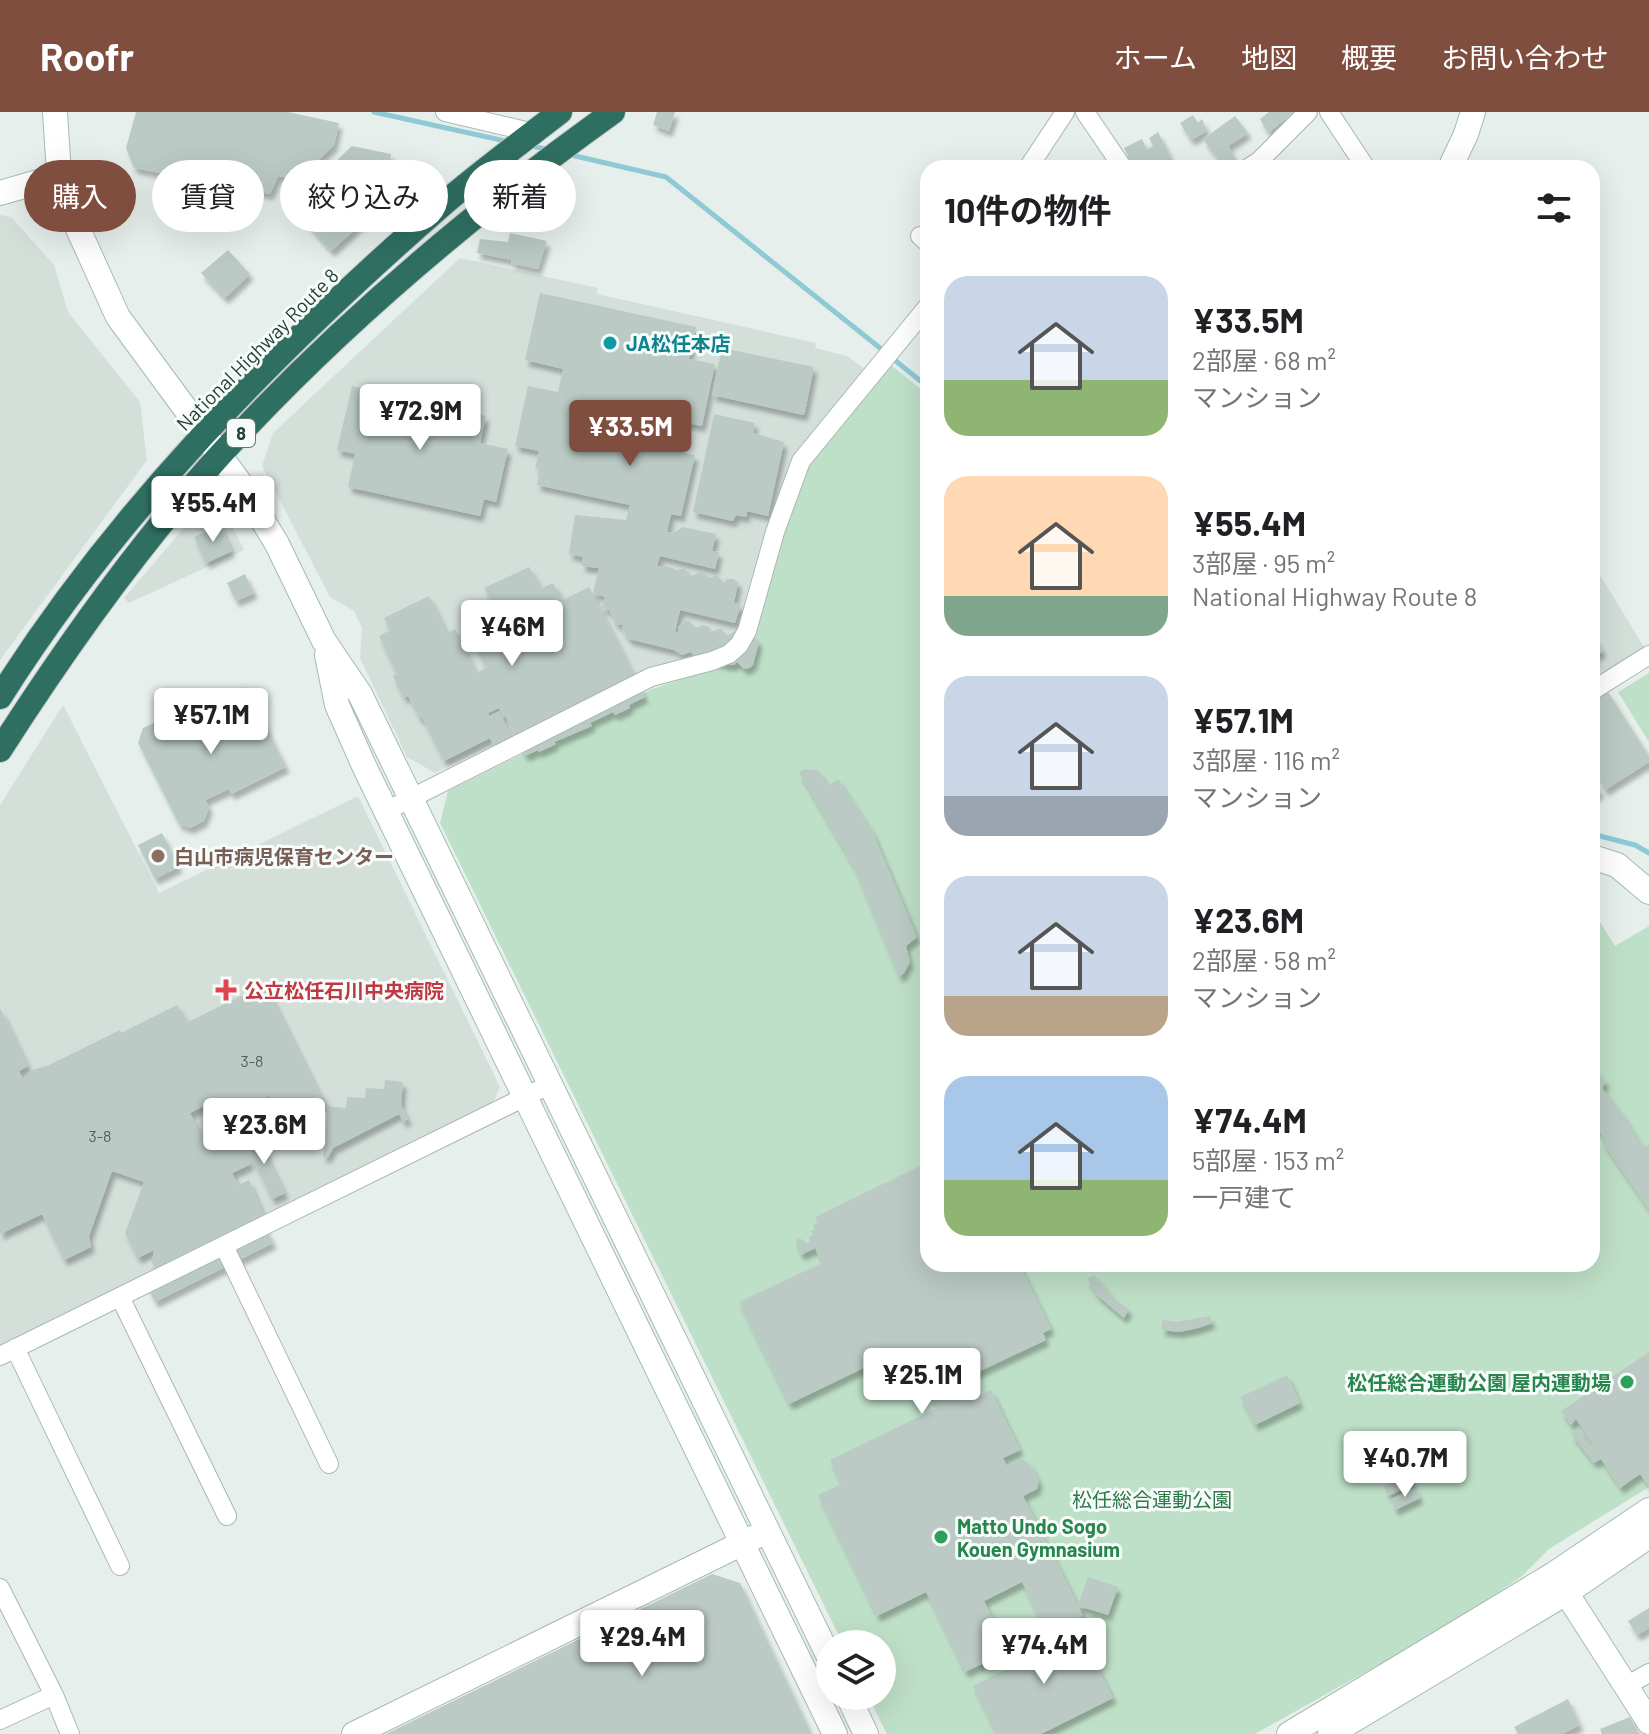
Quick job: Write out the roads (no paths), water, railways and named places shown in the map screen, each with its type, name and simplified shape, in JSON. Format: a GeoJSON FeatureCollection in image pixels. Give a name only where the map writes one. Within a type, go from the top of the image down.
{"type":"FeatureCollection","features":[{"type":"Feature","properties":{"kind":"highway","name":"National Highway Route 8"},"geometry":{"type":"LineString","coordinates":[[0,697],[35,641],[113,539],[203,434],[358,281],[443,204],[560,112]]}},
{"type":"Feature","properties":{"kind":"highway","name":"8"},"geometry":{"type":"LineString","coordinates":[[0,750],[60,656],[172,512],[262,410],[465,224],[613,112]]}},
{"type":"Feature","properties":{"kind":"street"},"geometry":{"type":"LineString","coordinates":[[55,112],[58,160]]}},
{"type":"Feature","properties":{"kind":"street"},"geometry":{"type":"LineString","coordinates":[[445,112],[534,133]]}},
{"type":"Feature","properties":{"kind":"street"},"geometry":{"type":"LineString","coordinates":[[1033,160],[1065,112]]}},
{"type":"Feature","properties":{"kind":"street"},"geometry":{"type":"LineString","coordinates":[[1085,112],[1118,160]]}},
{"type":"Feature","properties":{"kind":"street"},"geometry":{"type":"LineString","coordinates":[[1260,160],[1308,112]]}},
{"type":"Feature","properties":{"kind":"street"},"geometry":{"type":"LineString","coordinates":[[1329,112],[1361,160]]}},
{"type":"Feature","properties":{"kind":"street"},"geometry":{"type":"LineString","coordinates":[[1454,160],[1473,112]]}},
{"type":"Feature","properties":{"kind":"street"},"geometry":{"type":"LineString","coordinates":[[0,193],[24,186]]}},
{"type":"Feature","properties":{"kind":"street"},"geometry":{"type":"LineString","coordinates":[[79,232],[118,317],[240,483],[277,544],[324,641],[360,694],[816,1630]]}},
{"type":"Feature","properties":{"kind":"street"},"geometry":{"type":"LineString","coordinates":[[386,811],[651,677],[712,661],[729,654],[739,645],[747,631],[775,532],[801,461],[920,316]]}},
{"type":"Feature","properties":{"kind":"street"},"geometry":{"type":"LineString","coordinates":[[324,641],[337,705],[365,768],[835,1734]]}},
{"type":"Feature","properties":{"kind":"street"},"geometry":{"type":"LineString","coordinates":[[1600,686],[1649,655]]}},
{"type":"Feature","properties":{"kind":"street"},"geometry":{"type":"LineString","coordinates":[[365,768],[390,756]]}},
{"type":"Feature","properties":{"kind":"street"},"geometry":{"type":"LineString","coordinates":[[1600,860],[1617,865],[1649,892]]}},
{"type":"Feature","properties":{"kind":"street"},"geometry":{"type":"LineString","coordinates":[[416,875],[442,862]]}},
{"type":"Feature","properties":{"kind":"street"},"geometry":{"type":"LineString","coordinates":[[120,1566],[7,1352],[551,1084]]}},
{"type":"Feature","properties":{"kind":"street"},"geometry":{"type":"LineString","coordinates":[[224,1246],[329,1464]]}},
{"type":"Feature","properties":{"kind":"street"},"geometry":{"type":"LineString","coordinates":[[120,1297],[227,1516]]}},
{"type":"Feature","properties":{"kind":"street"},"geometry":{"type":"LineString","coordinates":[[1330,1734],[1560,1583],[1649,1510]]}},
{"type":"Feature","properties":{"kind":"street"},"geometry":{"type":"LineString","coordinates":[[354,1734],[768,1531]]}},
{"type":"Feature","properties":{"kind":"street"},"geometry":{"type":"LineString","coordinates":[[1289,1734],[1649,1536]]}},
{"type":"Feature","properties":{"kind":"street"},"geometry":{"type":"LineString","coordinates":[[1560,1583],[1649,1722]]}},
{"type":"Feature","properties":{"kind":"street"},"geometry":{"type":"LineString","coordinates":[[0,1588],[54,1695],[70,1734]]}},
{"type":"Feature","properties":{"kind":"street"},"geometry":{"type":"LineString","coordinates":[[1626,1686],[1649,1673]]}},
{"type":"Feature","properties":{"kind":"street"},"geometry":{"type":"LineString","coordinates":[[0,1720],[54,1695]]}},
{"type":"Feature","properties":{"kind":"street"},"geometry":{"type":"LineString","coordinates":[[855,1710],[866,1734]]}},
{"type":"Feature","properties":{"kind":"waterway"},"geometry":{"type":"LineString","coordinates":[[374,112],[510,142]]}},
{"type":"Feature","properties":{"kind":"waterway"},"geometry":{"type":"LineString","coordinates":[[528,145],[549,150]]}},
{"type":"Feature","properties":{"kind":"waterway"},"geometry":{"type":"LineString","coordinates":[[571,155],[666,177],[885,352]]}},
{"type":"Feature","properties":{"kind":"waterway"},"geometry":{"type":"LineString","coordinates":[[892,358],[920,381]]}},
{"type":"Feature","properties":{"kind":"waterway"},"geometry":{"type":"LineString","coordinates":[[1600,836],[1635,845],[1649,853]]}},
{"type":"Feature","properties":{"kind":"place","name":"JA松任本店"},"geometry":{"type":"Point","coordinates":[610,343]}},
{"type":"Feature","properties":{"kind":"place","name":"白山市病児保育センター"},"geometry":{"type":"Point","coordinates":[158,856]}},
{"type":"Feature","properties":{"kind":"place","name":"公立松任石川中央病院"},"geometry":{"type":"Point","coordinates":[226,990]}},
{"type":"Feature","properties":{"kind":"place","name":"松任総合運動公園 屋内運動場"},"geometry":{"type":"Point","coordinates":[1627,1382]}},
{"type":"Feature","properties":{"kind":"place","name":"Matto Undo Sogo Kouen Gymnasium"},"geometry":{"type":"Point","coordinates":[941,1537]}},
{"type":"Feature","properties":{"kind":"park label","name":"松任総合運動公園"},"geometry":{"type":"Point","coordinates":[1152,1499]}}]}
